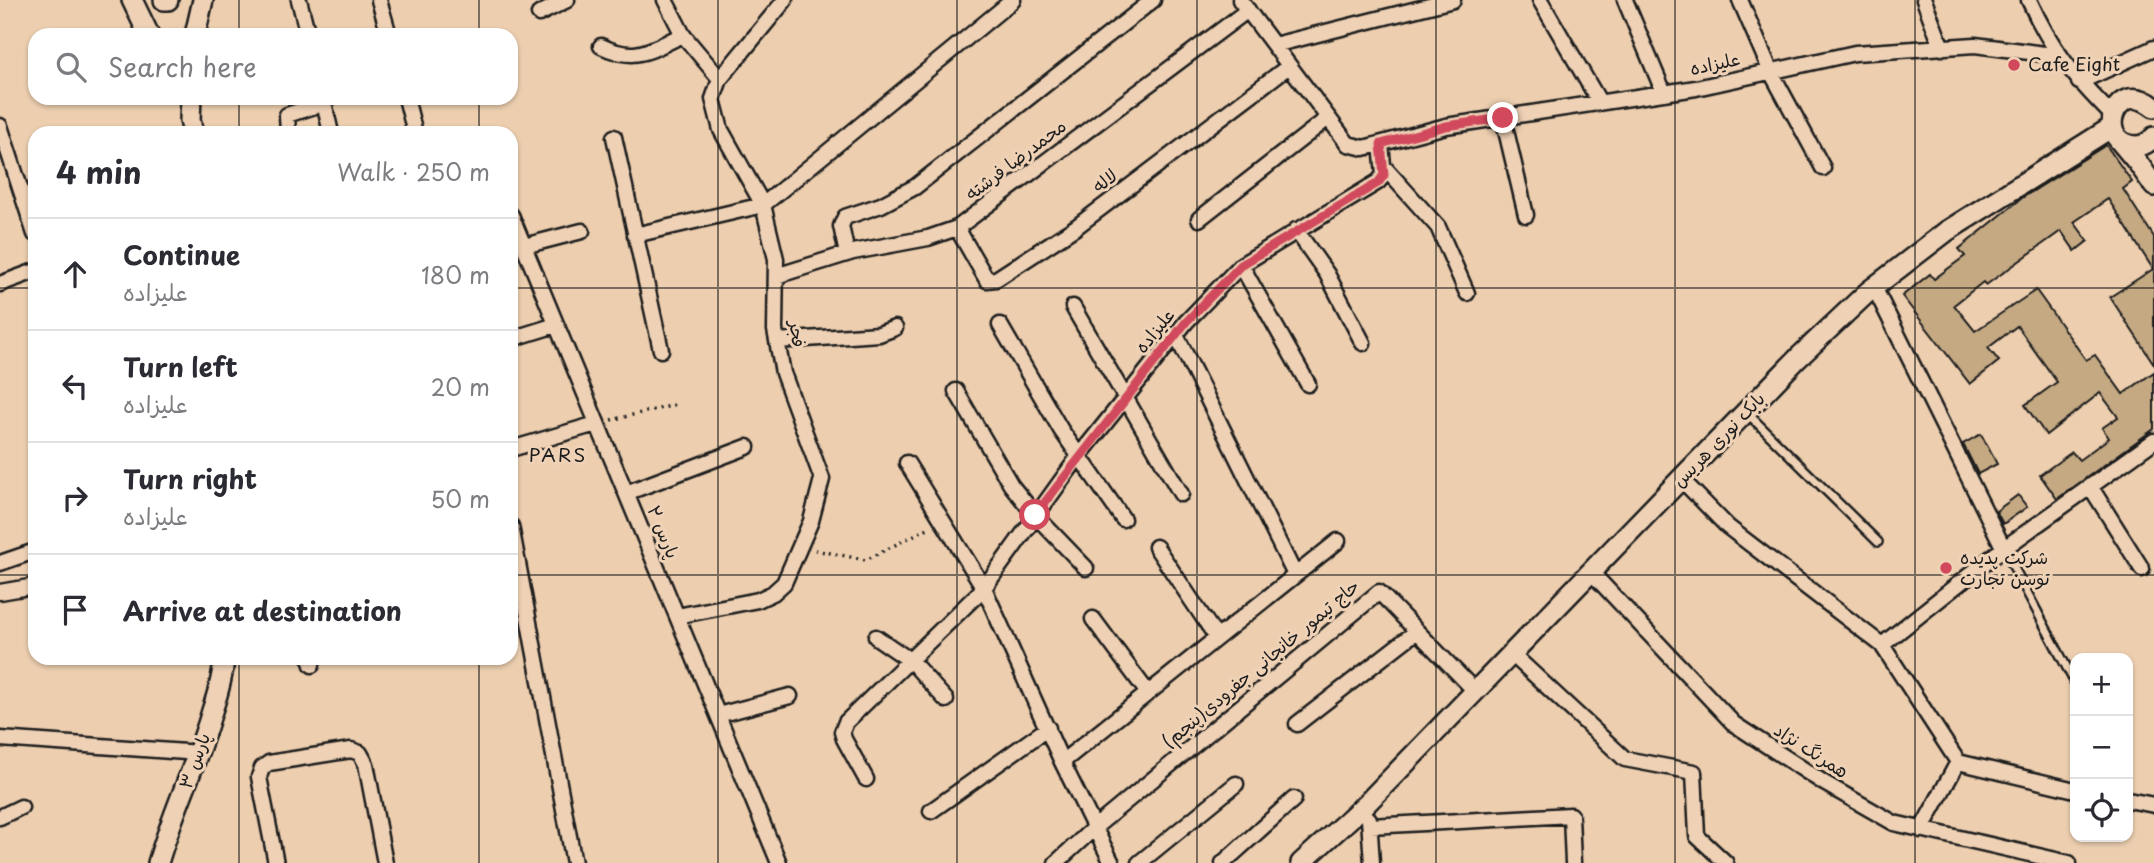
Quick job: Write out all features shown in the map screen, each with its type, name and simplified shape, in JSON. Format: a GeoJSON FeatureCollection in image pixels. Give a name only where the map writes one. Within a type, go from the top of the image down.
{"type":"FeatureCollection","features":[{"type":"Feature","properties":{"kind":"main road"},"geometry":{"type":"LineString","coordinates":[[132,0],[146,28]]}},
{"type":"Feature","properties":{"kind":"main road"},"geometry":{"type":"LineString","coordinates":[[197,28],[203,0]]}},
{"type":"Feature","properties":{"kind":"main road","name":"بابک نوری هریس"},"geometry":{"type":"LineString","coordinates":[[1301,863],[1368,802],[1798,358],[1874,287],[1947,230],[2114,127],[2119,104],[2130,98],[2150,100]]}},
{"type":"Feature","properties":{"kind":"main road"},"geometry":{"type":"LineString","coordinates":[[183,105],[192,126]]}},
{"type":"Feature","properties":{"kind":"main road"},"geometry":{"type":"LineString","coordinates":[[191,105],[192,126]]}},
{"type":"Feature","properties":{"kind":"main road"},"geometry":{"type":"LineString","coordinates":[[2114,127],[2128,145],[2141,146],[2153,139],[2154,186]]}},
{"type":"Feature","properties":{"kind":"main road"},"geometry":{"type":"LineString","coordinates":[[2114,127],[2154,186]]}},
{"type":"Feature","properties":{"kind":"main road","name":"پارس ۳"},"geometry":{"type":"LineString","coordinates":[[158,863],[168,830],[200,753],[224,665]]}},
{"type":"Feature","properties":{"kind":"street"},"geometry":{"type":"LineString","coordinates":[[299,0],[306,28]]}},
{"type":"Feature","properties":{"kind":"street"},"geometry":{"type":"LineString","coordinates":[[539,14],[567,0]]}},
{"type":"Feature","properties":{"kind":"street"},"geometry":{"type":"LineString","coordinates":[[665,0],[683,36],[719,79],[781,2]]}},
{"type":"Feature","properties":{"kind":"street"},"geometry":{"type":"LineString","coordinates":[[635,235],[763,205],[1013,0]]}},
{"type":"Feature","properties":{"kind":"street"},"geometry":{"type":"LineString","coordinates":[[847,254],[842,226],[845,217],[881,205],[915,187],[1153,0]]}},
{"type":"Feature","properties":{"kind":"street"},"geometry":{"type":"LineString","coordinates":[[1274,46],[1453,0]]}},
{"type":"Feature","properties":{"kind":"street"},"geometry":{"type":"LineString","coordinates":[[1540,0],[1600,103]]}},
{"type":"Feature","properties":{"kind":"street"},"geometry":{"type":"LineString","coordinates":[[1625,0],[1664,93]]}},
{"type":"Feature","properties":{"kind":"street"},"geometry":{"type":"LineString","coordinates":[[1740,0],[1770,72],[1823,168]]}},
{"type":"Feature","properties":{"kind":"street"},"geometry":{"type":"LineString","coordinates":[[1924,0],[1942,48]]}},
{"type":"Feature","properties":{"kind":"street"},"geometry":{"type":"LineString","coordinates":[[2029,0],[2044,34],[2114,127]]}},
{"type":"Feature","properties":{"kind":"street"},"geometry":{"type":"LineString","coordinates":[[383,2],[388,28]]}},
{"type":"Feature","properties":{"kind":"street"},"geometry":{"type":"LineString","coordinates":[[1199,219],[1328,118],[1244,5]]}},
{"type":"Feature","properties":{"kind":"street","name":"محمدرضا فرشته"},"geometry":{"type":"LineString","coordinates":[[776,276],[847,254],[957,228],[1244,5]]}},
{"type":"Feature","properties":{"kind":"street"},"geometry":{"type":"LineString","coordinates":[[601,46],[623,55],[632,55],[683,36]]}},
{"type":"Feature","properties":{"kind":"street","name":"علیزاده"},"geometry":{"type":"LineString","coordinates":[[1328,118],[1348,144],[1364,149],[1446,126],[1664,93],[1855,53],[1975,45],[2060,55]]}},
{"type":"Feature","properties":{"kind":"street"},"geometry":{"type":"LineString","coordinates":[[2079,82],[2154,48]]}},
{"type":"Feature","properties":{"kind":"street","name":"لاله"},"geometry":{"type":"LineString","coordinates":[[957,228],[986,280],[996,279],[1076,227],[1289,66]]}},
{"type":"Feature","properties":{"kind":"street","name":"فجر"},"geometry":{"type":"LineString","coordinates":[[677,616],[758,600],[774,593],[784,583],[811,521],[822,479],[783,373],[775,330],[776,259],[763,205],[721,130],[713,99],[719,79]]}},
{"type":"Feature","properties":{"kind":"street"},"geometry":{"type":"LineString","coordinates":[[288,126],[287,115],[312,105]]}},
{"type":"Feature","properties":{"kind":"street"},"geometry":{"type":"LineString","coordinates":[[325,105],[330,126]]}},
{"type":"Feature","properties":{"kind":"street"},"geometry":{"type":"LineString","coordinates":[[408,105],[413,126]]}},
{"type":"Feature","properties":{"kind":"street"},"geometry":{"type":"LineString","coordinates":[[1503,118],[1526,215]]}},
{"type":"Feature","properties":{"kind":"street"},"geometry":{"type":"LineString","coordinates":[[0,126],[28,212]]}},
{"type":"Feature","properties":{"kind":"street"},"geometry":{"type":"LineString","coordinates":[[614,137],[661,350]]}},
{"type":"Feature","properties":{"kind":"street"},"geometry":{"type":"LineString","coordinates":[[1381,144],[1384,167],[1438,227],[1467,293]]}},
{"type":"Feature","properties":{"kind":"street","name":"علیزاده"},"geometry":{"type":"LineString","coordinates":[[866,779],[842,732],[846,722],[984,588],[1079,456],[1177,335],[1241,265],[1378,183],[1384,175],[1384,167]]}},
{"type":"Feature","properties":{"kind":"street"},"geometry":{"type":"LineString","coordinates":[[1296,230],[1327,274],[1363,343]]}},
{"type":"Feature","properties":{"kind":"street"},"geometry":{"type":"LineString","coordinates":[[524,246],[582,231]]}},
{"type":"Feature","properties":{"kind":"street","name":"پارس ۲"},"geometry":{"type":"LineString","coordinates":[[518,232],[779,863]]}},
{"type":"Feature","properties":{"kind":"street"},"geometry":{"type":"LineString","coordinates":[[1241,265],[1308,384]]}},
{"type":"Feature","properties":{"kind":"street"},"geometry":{"type":"LineString","coordinates":[[0,284],[28,274]]}},
{"type":"Feature","properties":{"kind":"street"},"geometry":{"type":"LineString","coordinates":[[1874,287],[2004,549]]}},
{"type":"Feature","properties":{"kind":"street"},"geometry":{"type":"LineString","coordinates":[[1073,307],[1181,494]]}},
{"type":"Feature","properties":{"kind":"street"},"geometry":{"type":"LineString","coordinates":[[518,337],[556,325]]}},
{"type":"Feature","properties":{"kind":"street"},"geometry":{"type":"LineString","coordinates":[[1000,325],[1061,430],[1123,519]]}},
{"type":"Feature","properties":{"kind":"street"},"geometry":{"type":"LineString","coordinates":[[777,341],[879,334],[895,328]]}},
{"type":"Feature","properties":{"kind":"street"},"geometry":{"type":"LineString","coordinates":[[1177,335],[1295,575]]}},
{"type":"Feature","properties":{"kind":"street"},"geometry":{"type":"LineString","coordinates":[[956,391],[1011,485],[1035,515],[1086,568]]}},
{"type":"Feature","properties":{"kind":"street"},"geometry":{"type":"LineString","coordinates":[[518,447],[596,424]]}},
{"type":"Feature","properties":{"kind":"street"},"geometry":{"type":"LineString","coordinates":[[1882,645],[2004,549],[2154,441]]}},
{"type":"Feature","properties":{"kind":"street"},"geometry":{"type":"LineString","coordinates":[[626,493],[747,447]]}},
{"type":"Feature","properties":{"kind":"street"},"geometry":{"type":"LineString","coordinates":[[907,463],[984,588],[1062,762],[1112,863]]}},
{"type":"Feature","properties":{"kind":"street"},"geometry":{"type":"LineString","coordinates":[[1681,480],[1728,527],[1882,645],[1958,762],[2070,789]]}},
{"type":"Feature","properties":{"kind":"street"},"geometry":{"type":"LineString","coordinates":[[2091,486],[2142,569]]}},
{"type":"Feature","properties":{"kind":"street"},"geometry":{"type":"LineString","coordinates":[[1062,762],[1338,541]]}},
{"type":"Feature","properties":{"kind":"street"},"geometry":{"type":"LineString","coordinates":[[1156,547],[1217,638]]}},
{"type":"Feature","properties":{"kind":"street"},"geometry":{"type":"LineString","coordinates":[[0,563],[28,553]]}},
{"type":"Feature","properties":{"kind":"street","name":"همرنگ نژاد"},"geometry":{"type":"LineString","coordinates":[[1591,572],[1734,724],[1824,783],[1894,823],[2069,863]]}},
{"type":"Feature","properties":{"kind":"street"},"geometry":{"type":"LineString","coordinates":[[518,575],[574,863]]}},
{"type":"Feature","properties":{"kind":"street"},"geometry":{"type":"LineString","coordinates":[[0,592],[28,587]]}},
{"type":"Feature","properties":{"kind":"street","name":"حاج تیمور خانجانی جفرودی(پنجم)"},"geometry":{"type":"LineString","coordinates":[[1094,828],[1379,592],[1475,691]]}},
{"type":"Feature","properties":{"kind":"street","name":"علیزاده"},"geometry":{"type":"LineString","coordinates":[[947,624],[966,606]]}},
{"type":"Feature","properties":{"kind":"street"},"geometry":{"type":"LineString","coordinates":[[1093,619],[1148,693]]}},
{"type":"Feature","properties":{"kind":"street"},"geometry":{"type":"LineString","coordinates":[[1297,724],[1417,631]]}},
{"type":"Feature","properties":{"kind":"street"},"geometry":{"type":"LineString","coordinates":[[876,637],[911,660],[946,700]]}},
{"type":"Feature","properties":{"kind":"street"},"geometry":{"type":"LineString","coordinates":[[1512,653],[1625,760],[1694,772],[1697,836],[1726,863]]}},
{"type":"Feature","properties":{"kind":"street"},"geometry":{"type":"LineString","coordinates":[[718,715],[790,696]]}},
{"type":"Feature","properties":{"kind":"street"},"geometry":{"type":"LineString","coordinates":[[931,811],[1048,728]]}},
{"type":"Feature","properties":{"kind":"street"},"geometry":{"type":"LineString","coordinates":[[0,738],[200,753]]}},
{"type":"Feature","properties":{"kind":"street"},"geometry":{"type":"LineString","coordinates":[[276,863],[259,777],[262,768],[269,763],[351,750],[360,753],[366,764],[385,863]]}},
{"type":"Feature","properties":{"kind":"street"},"geometry":{"type":"LineString","coordinates":[[1922,830],[1958,762]]}},
{"type":"Feature","properties":{"kind":"street"},"geometry":{"type":"LineString","coordinates":[[1139,863],[1236,784]]}},
{"type":"Feature","properties":{"kind":"street"},"geometry":{"type":"LineString","coordinates":[[1223,863],[1294,799]]}},
{"type":"Feature","properties":{"kind":"street"},"geometry":{"type":"LineString","coordinates":[[2133,801],[2154,805]]}},
{"type":"Feature","properties":{"kind":"street"},"geometry":{"type":"LineString","coordinates":[[1368,802],[1372,863]]}},
{"type":"Feature","properties":{"kind":"street"},"geometry":{"type":"LineString","coordinates":[[0,817],[20,807]]}},
{"type":"Feature","properties":{"kind":"street"},"geometry":{"type":"LineString","coordinates":[[1370,826],[1571,815],[1573,863]]}},
{"type":"Feature","properties":{"kind":"street"},"geometry":{"type":"LineString","coordinates":[[1056,863],[1094,828]]}},
{"type":"Feature","properties":{"kind":"lane"},"geometry":{"type":"LineString","coordinates":[[1746,412],[1878,542]]}},
{"type":"Feature","properties":{"kind":"lane"},"geometry":{"type":"LineString","coordinates":[[2004,549],[2070,674]]}},
{"type":"Feature","properties":{"kind":"path"},"geometry":{"type":"LineString","coordinates":[[596,424],[679,404]]}},
{"type":"Feature","properties":{"kind":"path"},"geometry":{"type":"LineString","coordinates":[[799,548],[866,560],[942,520]]}},
{"type":"Feature","properties":{"kind":"building"},"geometry":{"type":"Polygon","coordinates":[[[2106,145],[2132,182],[2123,189],[2154,237],[2154,364],[2110,297],[2153,269],[2108,199],[2074,222],[2088,241],[2075,251],[2061,231],[1986,285],[1983,282],[1954,305],[1975,331],[2036,290],[2086,360],[2095,355],[2123,394],[2154,372],[2154,429],[2057,499],[2040,475],[2072,452],[2079,460],[2109,438],[2102,428],[2118,417],[2100,393],[2046,435],[2025,405],[2057,382],[2017,326],[1988,348],[1999,361],[1970,384],[1902,296],[1930,274],[1934,279],[1965,256],[1959,249],[2022,198],[2106,145]]]}},
{"type":"Feature","properties":{"kind":"building"},"geometry":{"type":"Polygon","coordinates":[[[1981,434],[1997,464],[1978,474],[1963,444],[1981,434]]]}},
{"type":"Feature","properties":{"kind":"building"},"geometry":{"type":"Polygon","coordinates":[[[2018,495],[2027,507],[2003,524],[1996,511],[2018,495]]]}},
{"type":"Feature","properties":{"kind":"place","name":"Cafe Eight"},"geometry":{"type":"Point","coordinates":[2014,65]}},
{"type":"Feature","properties":{"kind":"place","name":"شرکت پدیده توسن تجارت"},"geometry":{"type":"Point","coordinates":[1946,568]}},
{"type":"Feature","properties":{"kind":"district","name":"PARS"},"geometry":{"type":"Point","coordinates":[558,455]}},
{"type":"Feature","properties":{"kind":"route"},"geometry":{"type":"LineString","coordinates":[[1035,515],[1186,322],[1241,265],[1378,183],[1384,175],[1381,144],[1446,126],[1503,118]]}}]}
